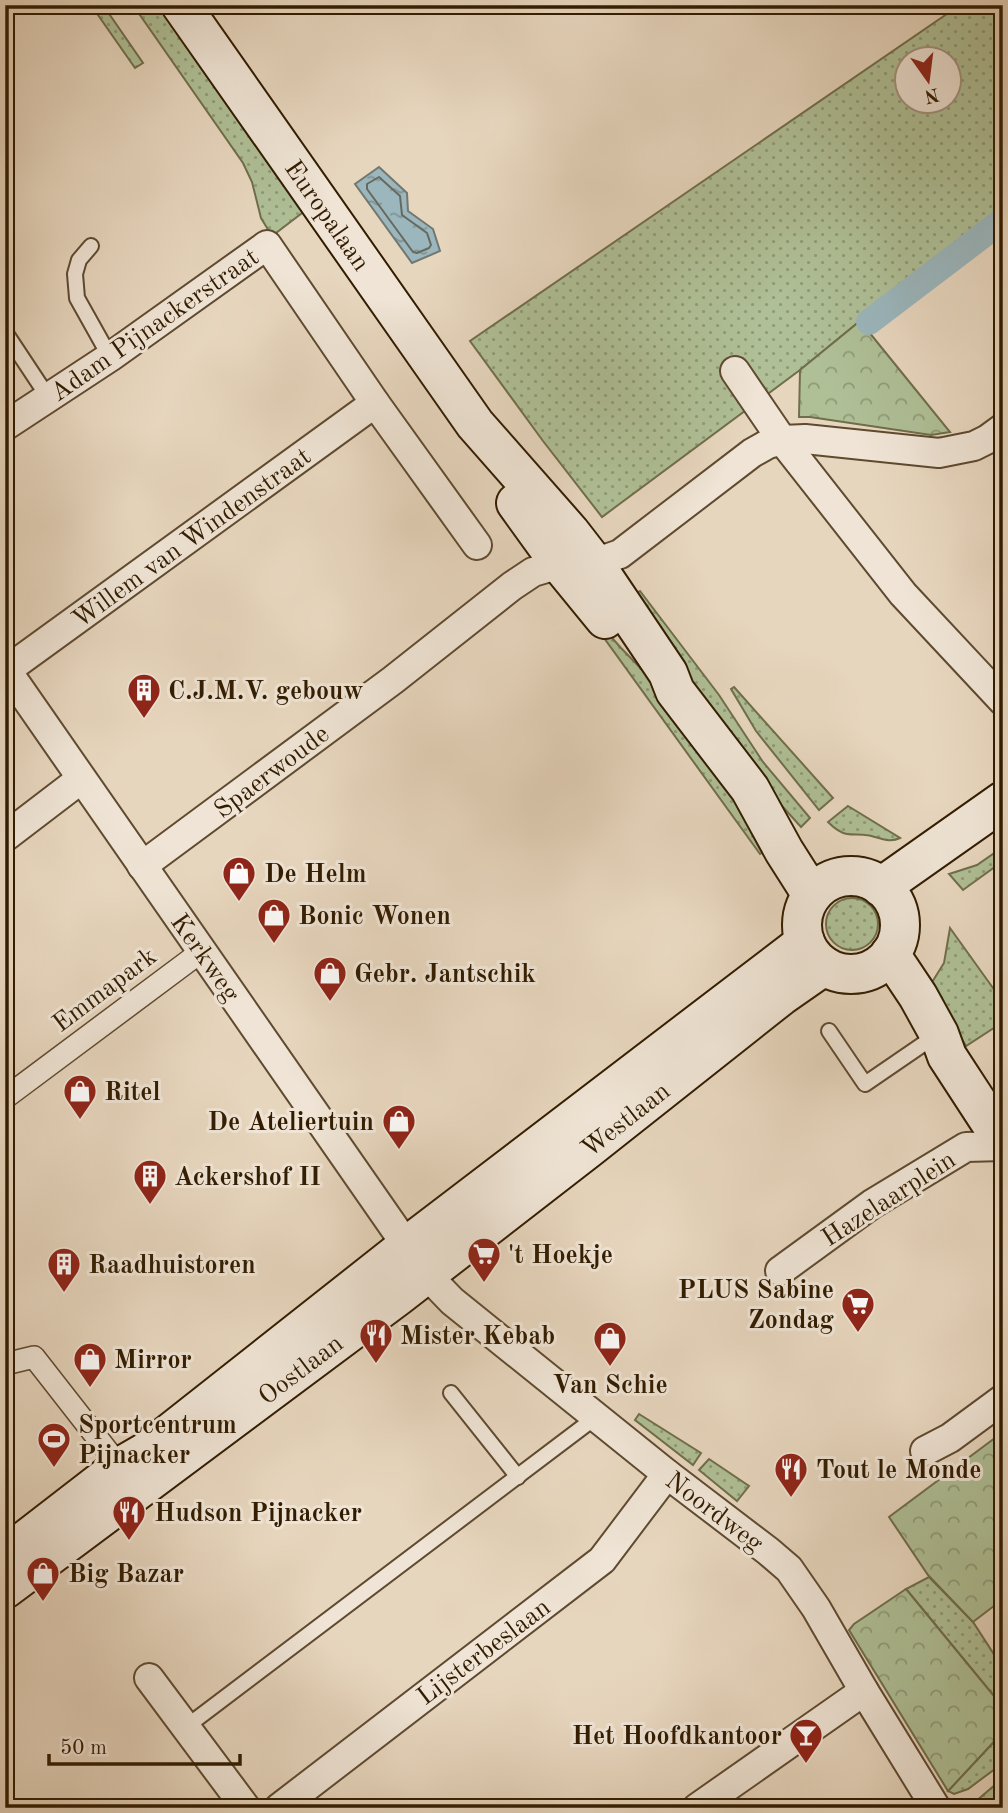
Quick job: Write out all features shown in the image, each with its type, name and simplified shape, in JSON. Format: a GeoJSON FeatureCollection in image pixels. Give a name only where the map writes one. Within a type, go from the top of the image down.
{"type":"FeatureCollection","features":[{"type":"Feature","properties":{"kind":"main road","name":"Europalaan"},"geometry":{"type":"LineString","coordinates":[[181,5],[475,424],[570,532],[576,563],[668,673],[675,691],[750,789],[801,838],[824,887]]}},
{"type":"Feature","properties":{"kind":"main road"},"geometry":{"type":"LineString","coordinates":[[888,896],[1003,801]]}},
{"type":"Feature","properties":{"kind":"main road"},"geometry":{"type":"LineString","coordinates":[[888,896],[1003,826]]}},
{"type":"Feature","properties":{"kind":"main road"},"geometry":{"type":"LineString","coordinates":[[856,876],[870,880],[888,896],[898,912],[899,930],[895,946],[879,962],[845,973],[838,972],[815,954],[803,934],[802,918],[804,909],[824,887],[856,876]]}},
{"type":"Feature","properties":{"kind":"main road","name":"Westlaan"},"geometry":{"type":"LineString","coordinates":[[416,1260],[589,1148],[781,996],[815,954]]}},
{"type":"Feature","properties":{"kind":"main road"},"geometry":{"type":"LineString","coordinates":[[879,962],[939,1043],[1003,1144]]}},
{"type":"Feature","properties":{"kind":"main road","name":"Oostlaan"},"geometry":{"type":"LineString","coordinates":[[10,1544],[146,1452],[416,1260]]}},
{"type":"Feature","properties":{"kind":"main road","name":"Oostlaan"},"geometry":{"type":"LineString","coordinates":[[5,1589],[416,1260]]}},
{"type":"Feature","properties":{"kind":"street","name":"Adam Pijnackerstraat"},"geometry":{"type":"LineString","coordinates":[[5,426],[110,357],[267,245],[375,403]]}},
{"type":"Feature","properties":{"kind":"street"},"geometry":{"type":"LineString","coordinates":[[735,371],[782,440],[903,594],[1003,701]]}},
{"type":"Feature","properties":{"kind":"street"},"geometry":{"type":"LineString","coordinates":[[375,403],[477,545]]}},
{"type":"Feature","properties":{"kind":"street","name":"Willem van Windenstraat"},"geometry":{"type":"LineString","coordinates":[[6,669],[375,403]]}},
{"type":"Feature","properties":{"kind":"street"},"geometry":{"type":"LineString","coordinates":[[782,440],[805,439],[939,453],[974,446],[1003,428]]}},
{"type":"Feature","properties":{"kind":"street","name":"Spaerwoude"},"geometry":{"type":"LineString","coordinates":[[142,866],[312,741],[533,572],[620,554],[752,453],[782,440]]}},
{"type":"Feature","properties":{"kind":"street","name":"Kerkweg"},"geometry":{"type":"LineString","coordinates":[[6,669],[416,1260]]}},
{"type":"Feature","properties":{"kind":"street"},"geometry":{"type":"LineString","coordinates":[[5,837],[81,779]]}},
{"type":"Feature","properties":{"kind":"street","name":"Emmapark"},"geometry":{"type":"LineString","coordinates":[[5,1098],[202,951]]}},
{"type":"Feature","properties":{"kind":"street","name":"Hazelaarplein"},"geometry":{"type":"LineString","coordinates":[[780,1271],[872,1204],[966,1147],[1003,1144]]}},
{"type":"Feature","properties":{"kind":"street","name":"Noordweg"},"geometry":{"type":"LineString","coordinates":[[416,1260],[452,1301],[789,1569],[816,1608],[936,1808]]}},
{"type":"Feature","properties":{"kind":"street"},"geometry":{"type":"LineString","coordinates":[[5,1364],[34,1357],[121,1467]]}},
{"type":"Feature","properties":{"kind":"street"},"geometry":{"type":"LineString","coordinates":[[925,1451],[950,1438],[1003,1399]]}},
{"type":"Feature","properties":{"kind":"street","name":"Lijsterbeslaan"},"geometry":{"type":"LineString","coordinates":[[279,1808],[602,1560],[667,1474]]}},
{"type":"Feature","properties":{"kind":"street"},"geometry":{"type":"LineString","coordinates":[[149,1678],[246,1808]]}},
{"type":"Feature","properties":{"kind":"street"},"geometry":{"type":"LineString","coordinates":[[697,1808],[864,1691]]}},
{"type":"Feature","properties":{"kind":"lane"},"geometry":{"type":"LineString","coordinates":[[91,246],[79,260],[75,274],[77,298],[110,357]]}},
{"type":"Feature","properties":{"kind":"lane"},"geometry":{"type":"LineString","coordinates":[[5,332],[48,397]]}},
{"type":"Feature","properties":{"kind":"lane"},"geometry":{"type":"LineString","coordinates":[[829,1031],[865,1084],[939,1043]]}},
{"type":"Feature","properties":{"kind":"lane"},"geometry":{"type":"LineString","coordinates":[[451,1393],[518,1477]]}},
{"type":"Feature","properties":{"kind":"lane"},"geometry":{"type":"LineString","coordinates":[[186,1727],[596,1417]]}},
{"type":"Feature","properties":{"kind":"green space"},"geometry":{"type":"Polygon","coordinates":[[[91,5],[103,5],[143,63],[135,68],[91,5]]]}},
{"type":"Feature","properties":{"kind":"green space"},"geometry":{"type":"Polygon","coordinates":[[[133,5],[165,5],[306,210],[272,236],[261,218],[252,182],[243,163],[133,5]]]}},
{"type":"Feature","properties":{"kind":"green space"},"geometry":{"type":"Polygon","coordinates":[[[960,5],[1003,5],[1003,211],[800,370],[602,517],[470,341],[892,52],[892,116],[962,116],[962,46],[900,46],[960,5]]]}},
{"type":"Feature","properties":{"kind":"green space"},"geometry":{"type":"Polygon","coordinates":[[[860,321],[950,432],[931,435],[799,417],[800,370],[860,321]]]}},
{"type":"Feature","properties":{"kind":"green space"},"geometry":{"type":"Polygon","coordinates":[[[640,591],[719,695],[763,762],[810,818],[801,827],[754,775],[628,598],[640,591]]]}},
{"type":"Feature","properties":{"kind":"green space"},"geometry":{"type":"Polygon","coordinates":[[[597,621],[654,682],[772,846],[760,854],[594,624],[597,621]]]}},
{"type":"Feature","properties":{"kind":"green space"},"geometry":{"type":"Polygon","coordinates":[[[734,687],[833,798],[819,810],[756,731],[731,689],[734,687]]]}},
{"type":"Feature","properties":{"kind":"green space"},"geometry":{"type":"Polygon","coordinates":[[[848,806],[900,838],[887,840],[839,831],[828,822],[848,806]]]}},
{"type":"Feature","properties":{"kind":"green space"},"geometry":{"type":"Polygon","coordinates":[[[1003,847],[1003,861],[963,890],[949,874],[977,865],[1003,847]]]}},
{"type":"Feature","properties":{"kind":"green space"},"geometry":{"type":"Polygon","coordinates":[[[852,898],[862,900],[870,906],[876,914],[876,934],[870,942],[862,948],[852,950],[842,948],[834,942],[828,934],[826,924],[828,914],[834,906],[842,900],[852,898]]]}},
{"type":"Feature","properties":{"kind":"green space"},"geometry":{"type":"Polygon","coordinates":[[[950,928],[1003,1002],[1003,1022],[966,1046],[929,987],[944,963],[950,928]]]}},
{"type":"Feature","properties":{"kind":"green space"},"geometry":{"type":"Polygon","coordinates":[[[639,1414],[701,1453],[693,1465],[635,1420],[639,1414]]]}},
{"type":"Feature","properties":{"kind":"green space"},"geometry":{"type":"Polygon","coordinates":[[[1003,1432],[1003,1599],[973,1622],[928,1575],[889,1517],[1003,1432]]]}},
{"type":"Feature","properties":{"kind":"green space"},"geometry":{"type":"Polygon","coordinates":[[[709,1459],[749,1486],[737,1501],[699,1470],[709,1459]]]}},
{"type":"Feature","properties":{"kind":"green space"},"geometry":{"type":"Polygon","coordinates":[[[929,1577],[973,1622],[999,1662],[1003,1659],[1003,1707],[906,1589],[929,1577]]]}},
{"type":"Feature","properties":{"kind":"green space"},"geometry":{"type":"Polygon","coordinates":[[[906,1589],[1003,1707],[1003,1732],[948,1791],[849,1630],[906,1589]]]}},
{"type":"Feature","properties":{"kind":"green space"},"geometry":{"type":"Polygon","coordinates":[[[1003,1732],[1003,1763],[968,1789],[954,1794],[948,1791],[1003,1732]]]}},
{"type":"Feature","properties":{"kind":"green space"},"geometry":{"type":"Polygon","coordinates":[[[1003,1778],[1003,1808],[968,1808],[1003,1778]]]}},
{"type":"Feature","properties":{"kind":"water"},"geometry":{"type":"Polygon","coordinates":[[[379,167],[407,193],[408,211],[433,229],[440,251],[412,263],[355,184],[379,167]]]}},
{"type":"Feature","properties":{"kind":"waterway"},"geometry":{"type":"LineString","coordinates":[[869,322],[1003,220]]}},
{"type":"Feature","properties":{"kind":"place","name":"C.J.M.V. gebouw"},"geometry":{"type":"Point","coordinates":[144,720]}},
{"type":"Feature","properties":{"kind":"place","name":"De Helm"},"geometry":{"type":"Point","coordinates":[239,903]}},
{"type":"Feature","properties":{"kind":"place","name":"Bonic Wonen"},"geometry":{"type":"Point","coordinates":[274,945]}},
{"type":"Feature","properties":{"kind":"place","name":"Gebr. Jantschik"},"geometry":{"type":"Point","coordinates":[330,1003]}},
{"type":"Feature","properties":{"kind":"place","name":"Ritel"},"geometry":{"type":"Point","coordinates":[80,1121]}},
{"type":"Feature","properties":{"kind":"place","name":"De Ateliertuin"},"geometry":{"type":"Point","coordinates":[399,1151]}},
{"type":"Feature","properties":{"kind":"place","name":"Ackershof II"},"geometry":{"type":"Point","coordinates":[150,1206]}},
{"type":"Feature","properties":{"kind":"place","name":"'t Hoekje"},"geometry":{"type":"Point","coordinates":[484,1284]}},
{"type":"Feature","properties":{"kind":"place","name":"Raadhuistoren"},"geometry":{"type":"Point","coordinates":[64,1294]}},
{"type":"Feature","properties":{"kind":"place","name":"PLUS Sabine Zondag"},"geometry":{"type":"Point","coordinates":[858,1334]}},
{"type":"Feature","properties":{"kind":"place","name":"Mister Kebab"},"geometry":{"type":"Point","coordinates":[376,1365]}},
{"type":"Feature","properties":{"kind":"place","name":"Van Schie"},"geometry":{"type":"Point","coordinates":[610,1368]}},
{"type":"Feature","properties":{"kind":"place","name":"Mirror"},"geometry":{"type":"Point","coordinates":[90,1389]}},
{"type":"Feature","properties":{"kind":"place","name":"Sportcentrum Pijnacker"},"geometry":{"type":"Point","coordinates":[54,1469]}},
{"type":"Feature","properties":{"kind":"place","name":"Tout le Monde"},"geometry":{"type":"Point","coordinates":[791,1499]}},
{"type":"Feature","properties":{"kind":"place","name":"Hudson Pijnacker"},"geometry":{"type":"Point","coordinates":[129,1542]}},
{"type":"Feature","properties":{"kind":"place","name":"Big Bazar"},"geometry":{"type":"Point","coordinates":[43,1603]}},
{"type":"Feature","properties":{"kind":"place","name":"Het Hoofdkantoor"},"geometry":{"type":"Point","coordinates":[806,1765]}}]}
